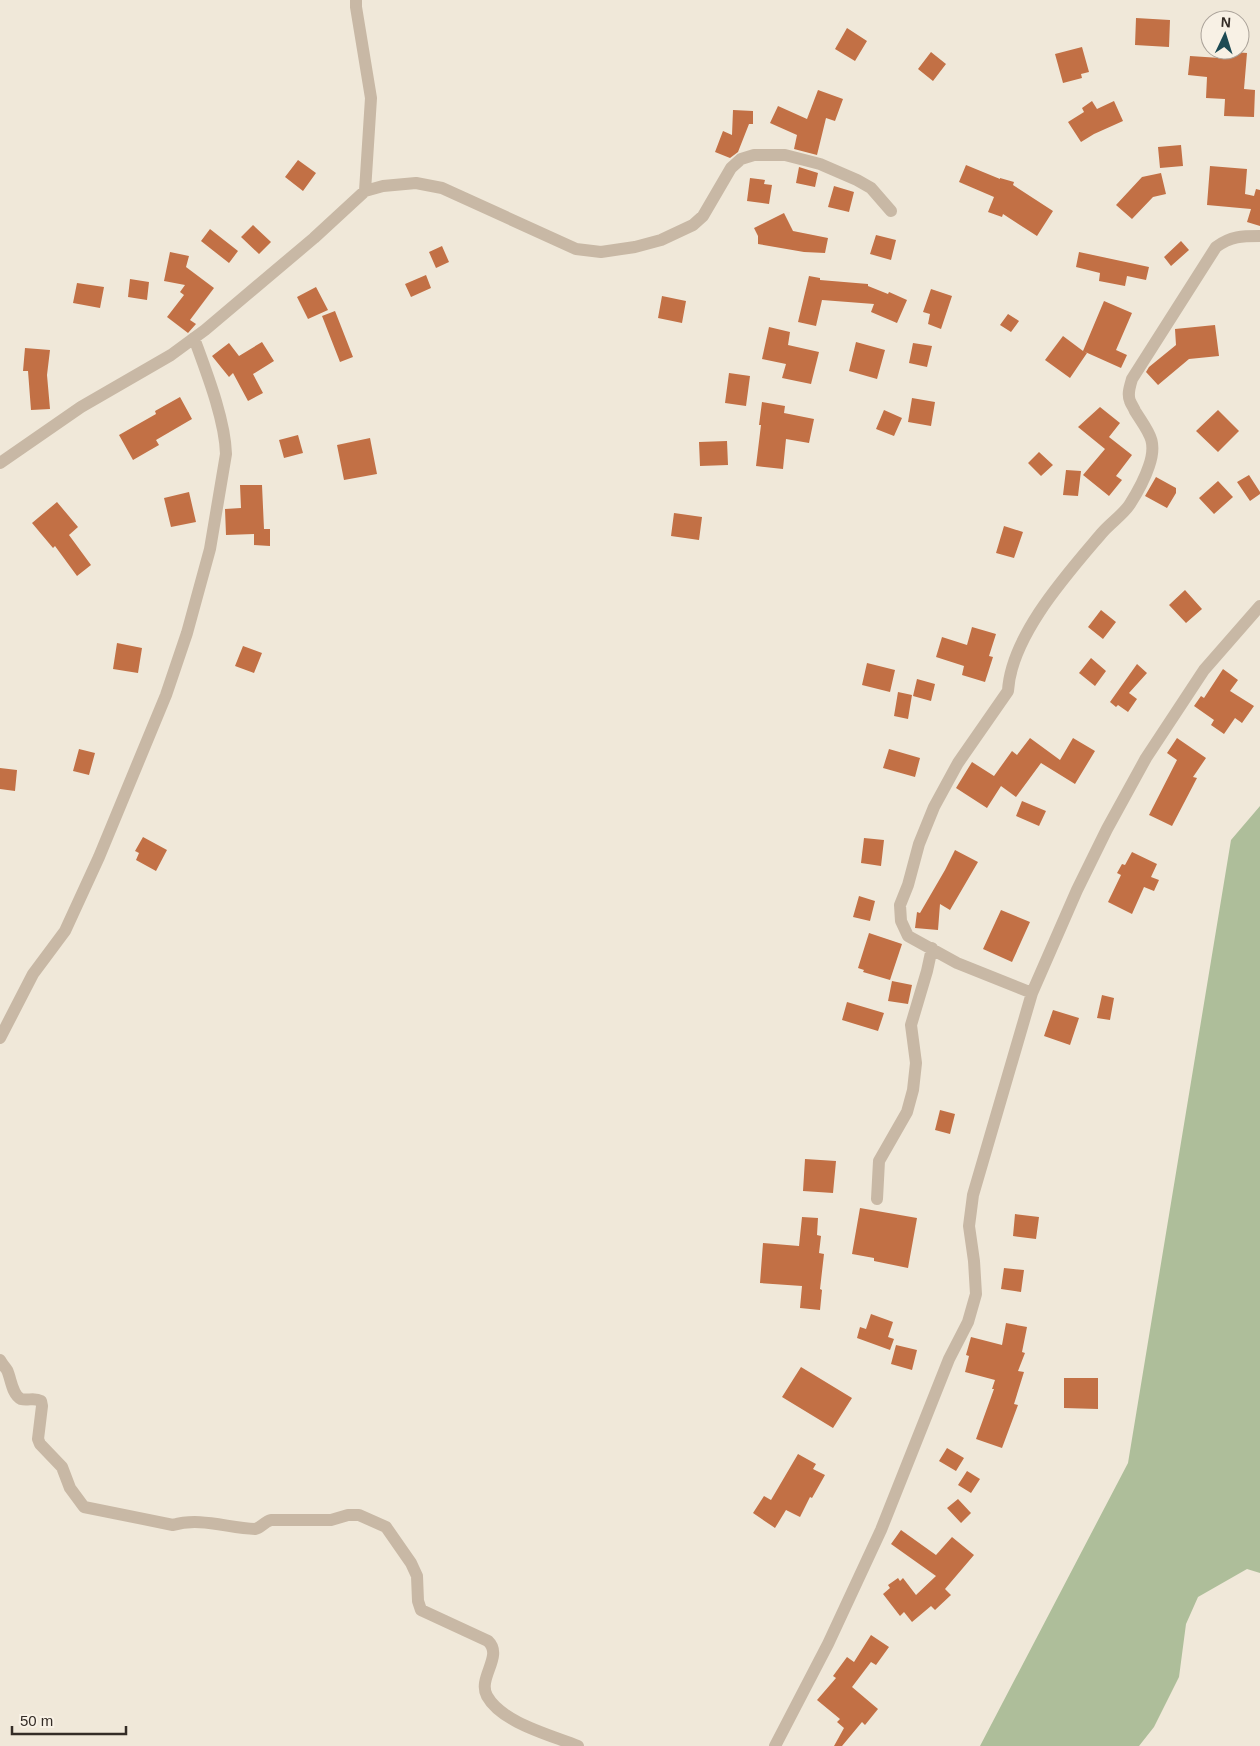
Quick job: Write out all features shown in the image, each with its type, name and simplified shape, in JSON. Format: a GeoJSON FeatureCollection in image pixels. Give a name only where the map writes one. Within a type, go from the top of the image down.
{"type":"FeatureCollection","features":[{"type":"Feature","properties":{"kind":"street"},"geometry":{"type":"LineString","coordinates":[[356,0],[370,98],[364,191]]}},
{"type":"Feature","properties":{"kind":"street"},"geometry":{"type":"LineString","coordinates":[[0,463],[81,407],[171,354],[194,338],[267,278],[364,191],[383,186],[416,183],[442,188],[576,249],[601,252],[635,247],[661,240],[693,225],[703,216],[731,168],[741,159],[754,155],[785,155],[820,164],[857,180],[871,188],[891,212]]}},
{"type":"Feature","properties":{"kind":"street"},"geometry":{"type":"LineString","coordinates":[[1032,993],[957,963],[908,936],[900,921],[900,905],[908,885],[919,844],[934,807],[958,763],[1008,691],[1008,678],[1012,663],[1035,619],[1078,561],[1130,504],[1149,467],[1153,450],[1152,439],[1129,400],[1132,379],[1216,247],[1226,240],[1241,236],[1260,236]]}},
{"type":"Feature","properties":{"kind":"street"},"geometry":{"type":"LineString","coordinates":[[0,1038],[33,974],[65,931],[99,857],[155,721],[187,634],[210,549],[226,454],[225,440],[207,373],[194,338]]}},
{"type":"Feature","properties":{"kind":"street"},"geometry":{"type":"LineString","coordinates":[[775,1746],[828,1644],[881,1530],[949,1359],[968,1322],[976,1294],[969,1226],[973,1195],[1010,1062],[1032,993],[1077,890],[1107,829],[1146,758],[1204,670],[1260,606]]}},
{"type":"Feature","properties":{"kind":"street"},"geometry":{"type":"LineString","coordinates":[[876,1199],[879,1162],[907,1112],[913,1090],[916,1063],[911,1025],[932,948]]}},
{"type":"Feature","properties":{"kind":"street"},"geometry":{"type":"LineString","coordinates":[[0,1360],[8,1371],[12,1386],[19,1398],[41,1401],[38,1439],[40,1444],[62,1467],[74,1495],[84,1507],[173,1525],[183,1522],[199,1522],[255,1530],[271,1520],[331,1520],[348,1515],[359,1516],[386,1527],[417,1576],[418,1601],[421,1610],[481,1638],[493,1646],[494,1653],[484,1688],[488,1697],[505,1714],[538,1732],[578,1746]]}},
{"type":"Feature","properties":{"kind":"green space"},"geometry":{"type":"Polygon","coordinates":[[[1260,806],[1260,1573],[1247,1569],[1198,1597],[1186,1624],[1179,1677],[1154,1727],[1139,1746],[980,1746],[1128,1463],[1231,840],[1260,806]]]}},
{"type":"Feature","properties":{"kind":"building"},"geometry":{"type":"Polygon","coordinates":[[[1136,18],[1170,20],[1169,47],[1135,45],[1136,18]]]}},
{"type":"Feature","properties":{"kind":"building"},"geometry":{"type":"Polygon","coordinates":[[[847,28],[867,41],[855,61],[835,49],[847,28]]]}},
{"type":"Feature","properties":{"kind":"building"},"geometry":{"type":"Polygon","coordinates":[[[1082,47],[1089,72],[1081,74],[1082,78],[1063,83],[1055,54],[1082,47]]]}},
{"type":"Feature","properties":{"kind":"building"},"geometry":{"type":"Polygon","coordinates":[[[931,52],[946,64],[933,81],[918,69],[931,52]]]}},
{"type":"Feature","properties":{"kind":"building"},"geometry":{"type":"Polygon","coordinates":[[[1190,56],[1200,57],[1200,60],[1246,60],[1244,89],[1255,90],[1254,117],[1224,116],[1225,99],[1206,98],[1207,77],[1188,75],[1190,56]]]}},
{"type":"Feature","properties":{"kind":"building"},"geometry":{"type":"Polygon","coordinates":[[[818,90],[843,99],[835,121],[826,118],[817,155],[794,149],[797,135],[770,123],[778,106],[807,119],[818,90]]]}},
{"type":"Feature","properties":{"kind":"building"},"geometry":{"type":"Polygon","coordinates":[[[1092,101],[1097,109],[1114,101],[1123,121],[1081,142],[1068,122],[1084,112],[1082,108],[1092,101]]]}},
{"type":"Feature","properties":{"kind":"building"},"geometry":{"type":"Polygon","coordinates":[[[733,110],[753,111],[753,124],[749,124],[738,152],[730,158],[715,152],[723,131],[732,135],[733,110]]]}},
{"type":"Feature","properties":{"kind":"building"},"geometry":{"type":"Polygon","coordinates":[[[1181,145],[1183,166],[1160,168],[1158,147],[1181,145]]]}},
{"type":"Feature","properties":{"kind":"building"},"geometry":{"type":"Polygon","coordinates":[[[298,160],[316,173],[303,191],[285,177],[298,160]]]}},
{"type":"Feature","properties":{"kind":"building"},"geometry":{"type":"Polygon","coordinates":[[[966,165],[1000,179],[1014,182],[1013,185],[1053,211],[1037,236],[1003,214],[1002,217],[988,212],[994,197],[959,182],[966,165]]]}},
{"type":"Feature","properties":{"kind":"building"},"geometry":{"type":"Polygon","coordinates":[[[1210,166],[1247,169],[1245,194],[1254,196],[1256,189],[1260,190],[1260,226],[1247,222],[1251,209],[1207,205],[1210,166]]]}},
{"type":"Feature","properties":{"kind":"building"},"geometry":{"type":"Polygon","coordinates":[[[799,167],[818,173],[815,187],[796,183],[799,167]]]}},
{"type":"Feature","properties":{"kind":"building"},"geometry":{"type":"Polygon","coordinates":[[[1161,173],[1166,194],[1153,197],[1132,219],[1116,205],[1142,177],[1161,173]]]}},
{"type":"Feature","properties":{"kind":"building"},"geometry":{"type":"Polygon","coordinates":[[[750,178],[765,180],[764,184],[772,185],[769,204],[747,201],[750,178]]]}},
{"type":"Feature","properties":{"kind":"building"},"geometry":{"type":"Polygon","coordinates":[[[834,186],[854,192],[849,212],[828,207],[834,186]]]}},
{"type":"Feature","properties":{"kind":"building"},"geometry":{"type":"Polygon","coordinates":[[[784,213],[793,231],[828,238],[825,253],[804,252],[758,244],[758,236],[754,228],[784,213]]]}},
{"type":"Feature","properties":{"kind":"building"},"geometry":{"type":"Polygon","coordinates":[[[253,225],[271,242],[259,254],[241,237],[253,225]]]}},
{"type":"Feature","properties":{"kind":"building"},"geometry":{"type":"Polygon","coordinates":[[[210,229],[238,251],[229,263],[201,241],[210,229]]]}},
{"type":"Feature","properties":{"kind":"building"},"geometry":{"type":"Polygon","coordinates":[[[876,235],[896,240],[891,260],[870,254],[876,235]]]}},
{"type":"Feature","properties":{"kind":"building"},"geometry":{"type":"Polygon","coordinates":[[[1181,241],[1189,250],[1171,266],[1164,257],[1181,241]]]}},
{"type":"Feature","properties":{"kind":"building"},"geometry":{"type":"Polygon","coordinates":[[[442,246],[449,262],[436,268],[429,252],[442,246]]]}},
{"type":"Feature","properties":{"kind":"building"},"geometry":{"type":"Polygon","coordinates":[[[170,252],[189,256],[186,267],[214,288],[190,320],[196,324],[188,333],[167,317],[184,295],[180,292],[185,285],[164,281],[170,252]]]}},
{"type":"Feature","properties":{"kind":"building"},"geometry":{"type":"Polygon","coordinates":[[[1079,252],[1149,267],[1146,280],[1127,276],[1125,286],[1099,281],[1100,273],[1076,267],[1079,252]]]}},
{"type":"Feature","properties":{"kind":"building"},"geometry":{"type":"Polygon","coordinates":[[[426,275],[431,288],[411,297],[405,284],[426,275]]]}},
{"type":"Feature","properties":{"kind":"building"},"geometry":{"type":"Polygon","coordinates":[[[809,276],[820,278],[820,280],[868,284],[868,286],[907,300],[897,323],[871,312],[874,304],[822,300],[816,326],[798,322],[809,276]]]}},
{"type":"Feature","properties":{"kind":"building"},"geometry":{"type":"Polygon","coordinates":[[[130,279],[149,282],[147,300],[128,297],[130,279]]]}},
{"type":"Feature","properties":{"kind":"building"},"geometry":{"type":"Polygon","coordinates":[[[77,283],[104,287],[100,308],[73,303],[77,283]]]}},
{"type":"Feature","properties":{"kind":"building"},"geometry":{"type":"Polygon","coordinates":[[[316,287],[328,310],[308,319],[297,297],[316,287]]]}},
{"type":"Feature","properties":{"kind":"building"},"geometry":{"type":"Polygon","coordinates":[[[931,289],[952,296],[941,329],[928,324],[930,314],[923,312],[931,289]]]}},
{"type":"Feature","properties":{"kind":"building"},"geometry":{"type":"Polygon","coordinates":[[[662,296],[686,301],[682,323],[658,318],[662,296]]]}},
{"type":"Feature","properties":{"kind":"building"},"geometry":{"type":"Polygon","coordinates":[[[1104,301],[1132,313],[1116,350],[1127,355],[1121,368],[1083,351],[1104,301]]]}},
{"type":"Feature","properties":{"kind":"building"},"geometry":{"type":"Polygon","coordinates":[[[335,311],[353,357],[340,362],[322,316],[335,311]]]}},
{"type":"Feature","properties":{"kind":"building"},"geometry":{"type":"Polygon","coordinates":[[[1008,314],[1019,321],[1011,332],[1000,325],[1008,314]]]}},
{"type":"Feature","properties":{"kind":"building"},"geometry":{"type":"Polygon","coordinates":[[[1215,325],[1219,356],[1189,359],[1158,385],[1146,372],[1149,367],[1176,345],[1175,329],[1215,325]]]}},
{"type":"Feature","properties":{"kind":"building"},"geometry":{"type":"Polygon","coordinates":[[[769,327],[790,332],[788,345],[819,352],[811,384],[782,378],[786,364],[762,359],[769,327]]]}},
{"type":"Feature","properties":{"kind":"building"},"geometry":{"type":"Polygon","coordinates":[[[1063,336],[1087,353],[1070,378],[1045,360],[1063,336]]]}},
{"type":"Feature","properties":{"kind":"building"},"geometry":{"type":"Polygon","coordinates":[[[262,342],[274,361],[253,374],[263,393],[248,401],[233,373],[229,377],[212,356],[229,343],[239,356],[262,342]]]}},
{"type":"Feature","properties":{"kind":"building"},"geometry":{"type":"Polygon","coordinates":[[[856,342],[885,350],[877,379],[849,371],[856,342]]]}},
{"type":"Feature","properties":{"kind":"building"},"geometry":{"type":"Polygon","coordinates":[[[913,343],[932,346],[927,367],[909,363],[913,343]]]}},
{"type":"Feature","properties":{"kind":"building"},"geometry":{"type":"Polygon","coordinates":[[[25,348],[50,350],[47,375],[50,409],[31,410],[28,371],[23,371],[25,348]]]}},
{"type":"Feature","properties":{"kind":"building"},"geometry":{"type":"Polygon","coordinates":[[[729,373],[750,376],[746,406],[725,403],[729,373]]]}},
{"type":"Feature","properties":{"kind":"building"},"geometry":{"type":"Polygon","coordinates":[[[180,397],[192,419],[156,440],[159,445],[133,460],[119,435],[156,414],[155,411],[180,397]]]}},
{"type":"Feature","properties":{"kind":"building"},"geometry":{"type":"Polygon","coordinates":[[[912,398],[935,402],[931,426],[908,422],[912,398]]]}},
{"type":"Feature","properties":{"kind":"building"},"geometry":{"type":"Polygon","coordinates":[[[762,402],[785,406],[784,413],[814,419],[809,443],[786,439],[783,469],[756,466],[762,402]]]}},
{"type":"Feature","properties":{"kind":"building"},"geometry":{"type":"Polygon","coordinates":[[[1100,407],[1120,423],[1109,437],[1132,455],[1116,476],[1122,480],[1109,496],[1083,475],[1105,449],[1078,427],[1100,407]]]}},
{"type":"Feature","properties":{"kind":"building"},"geometry":{"type":"Polygon","coordinates":[[[884,410],[902,418],[894,436],[876,429],[884,410]]]}},
{"type":"Feature","properties":{"kind":"building"},"geometry":{"type":"Polygon","coordinates":[[[1218,410],[1239,431],[1218,452],[1196,431],[1218,410]]]}},
{"type":"Feature","properties":{"kind":"building"},"geometry":{"type":"Polygon","coordinates":[[[298,435],[303,453],[284,458],[279,440],[298,435]]]}},
{"type":"Feature","properties":{"kind":"building"},"geometry":{"type":"Polygon","coordinates":[[[370,438],[377,474],[344,480],[337,445],[370,438]]]}},
{"type":"Feature","properties":{"kind":"building"},"geometry":{"type":"Polygon","coordinates":[[[727,441],[728,465],[700,466],[699,442],[727,441]]]}},
{"type":"Feature","properties":{"kind":"building"},"geometry":{"type":"Polygon","coordinates":[[[1039,452],[1053,465],[1041,476],[1028,463],[1039,452]]]}},
{"type":"Feature","properties":{"kind":"building"},"geometry":{"type":"Polygon","coordinates":[[[1066,470],[1081,471],[1078,496],[1063,495],[1066,470]]]}},
{"type":"Feature","properties":{"kind":"building"},"geometry":{"type":"Polygon","coordinates":[[[1249,475],[1260,492],[1250,501],[1237,482],[1249,475]]]}},
{"type":"Feature","properties":{"kind":"building"},"geometry":{"type":"Polygon","coordinates":[[[1156,477],[1176,488],[1176,493],[1167,508],[1145,496],[1156,477]]]}},
{"type":"Feature","properties":{"kind":"building"},"geometry":{"type":"Polygon","coordinates":[[[1218,481],[1233,497],[1214,514],[1199,498],[1218,481]]]}},
{"type":"Feature","properties":{"kind":"building"},"geometry":{"type":"Polygon","coordinates":[[[240,485],[262,485],[264,529],[270,529],[270,546],[254,545],[254,534],[226,535],[225,509],[241,508],[240,485]]]}},
{"type":"Feature","properties":{"kind":"building"},"geometry":{"type":"Polygon","coordinates":[[[189,492],[196,522],[171,527],[164,498],[189,492]]]}},
{"type":"Feature","properties":{"kind":"building"},"geometry":{"type":"Polygon","coordinates":[[[57,502],[78,527],[69,535],[91,565],[77,576],[55,546],[53,548],[32,523],[57,502]]]}},
{"type":"Feature","properties":{"kind":"building"},"geometry":{"type":"Polygon","coordinates":[[[674,513],[702,517],[699,540],[671,536],[674,513]]]}},
{"type":"Feature","properties":{"kind":"building"},"geometry":{"type":"Polygon","coordinates":[[[1004,526],[1023,532],[1014,558],[996,553],[1004,526]]]}},
{"type":"Feature","properties":{"kind":"building"},"geometry":{"type":"Polygon","coordinates":[[[1185,590],[1202,609],[1186,623],[1169,605],[1185,590]]]}},
{"type":"Feature","properties":{"kind":"building"},"geometry":{"type":"Polygon","coordinates":[[[1101,610],[1116,622],[1103,639],[1088,627],[1101,610]]]}},
{"type":"Feature","properties":{"kind":"building"},"geometry":{"type":"Polygon","coordinates":[[[972,627],[996,634],[989,656],[993,657],[985,682],[962,675],[964,666],[936,657],[942,637],[967,645],[972,627]]]}},
{"type":"Feature","properties":{"kind":"building"},"geometry":{"type":"Polygon","coordinates":[[[117,643],[142,648],[138,673],[113,669],[117,643]]]}},
{"type":"Feature","properties":{"kind":"building"},"geometry":{"type":"Polygon","coordinates":[[[243,646],[262,653],[254,673],[235,666],[243,646]]]}},
{"type":"Feature","properties":{"kind":"building"},"geometry":{"type":"Polygon","coordinates":[[[1091,658],[1106,671],[1095,686],[1079,673],[1091,658]]]}},
{"type":"Feature","properties":{"kind":"building"},"geometry":{"type":"Polygon","coordinates":[[[867,663],[895,670],[890,692],[862,685],[867,663]]]}},
{"type":"Feature","properties":{"kind":"building"},"geometry":{"type":"Polygon","coordinates":[[[1137,664],[1147,673],[1129,693],[1137,699],[1128,712],[1110,702],[1137,664]]]}},
{"type":"Feature","properties":{"kind":"building"},"geometry":{"type":"Polygon","coordinates":[[[1223,669],[1238,680],[1230,691],[1254,706],[1242,723],[1235,718],[1224,734],[1211,725],[1214,720],[1194,706],[1201,696],[1204,698],[1223,669]]]}},
{"type":"Feature","properties":{"kind":"building"},"geometry":{"type":"Polygon","coordinates":[[[917,679],[935,684],[931,701],[913,696],[917,679]]]}},
{"type":"Feature","properties":{"kind":"building"},"geometry":{"type":"Polygon","coordinates":[[[898,692],[912,695],[908,719],[894,716],[898,692]]]}},
{"type":"Feature","properties":{"kind":"building"},"geometry":{"type":"Polygon","coordinates":[[[1030,738],[1060,760],[1073,738],[1095,751],[1075,784],[1041,763],[1016,797],[1001,786],[987,808],[956,788],[972,762],[994,776],[1012,751],[1017,755],[1030,738]]]}},
{"type":"Feature","properties":{"kind":"building"},"geometry":{"type":"Polygon","coordinates":[[[1177,738],[1206,758],[1193,777],[1197,778],[1172,826],[1149,815],[1177,760],[1167,753],[1177,738]]]}},
{"type":"Feature","properties":{"kind":"building"},"geometry":{"type":"Polygon","coordinates":[[[79,749],[95,753],[89,775],[73,771],[79,749]]]}},
{"type":"Feature","properties":{"kind":"building"},"geometry":{"type":"Polygon","coordinates":[[[889,749],[920,758],[915,777],[883,768],[889,749]]]}},
{"type":"Feature","properties":{"kind":"building"},"geometry":{"type":"Polygon","coordinates":[[[0,768],[17,770],[15,791],[0,789],[0,768]]]}},
{"type":"Feature","properties":{"kind":"building"},"geometry":{"type":"Polygon","coordinates":[[[1022,801],[1046,811],[1039,826],[1016,816],[1022,801]]]}},
{"type":"Feature","properties":{"kind":"building"},"geometry":{"type":"Polygon","coordinates":[[[143,837],[167,850],[156,871],[136,860],[139,853],[135,851],[143,837]]]}},
{"type":"Feature","properties":{"kind":"building"},"geometry":{"type":"Polygon","coordinates":[[[864,838],[884,840],[881,866],[861,863],[864,838]]]}},
{"type":"Feature","properties":{"kind":"building"},"geometry":{"type":"Polygon","coordinates":[[[955,850],[978,862],[950,910],[940,904],[938,930],[915,928],[917,912],[920,913],[955,850]]]}},
{"type":"Feature","properties":{"kind":"building"},"geometry":{"type":"Polygon","coordinates":[[[1132,852],[1157,864],[1151,877],[1159,880],[1154,891],[1144,887],[1132,914],[1108,902],[1121,875],[1117,873],[1122,864],[1125,865],[1132,852]]]}},
{"type":"Feature","properties":{"kind":"building"},"geometry":{"type":"Polygon","coordinates":[[[859,896],[875,901],[870,921],[853,917],[859,896]]]}},
{"type":"Feature","properties":{"kind":"building"},"geometry":{"type":"Polygon","coordinates":[[[1001,910],[1030,922],[1012,962],[983,949],[1001,910]]]}},
{"type":"Feature","properties":{"kind":"building"},"geometry":{"type":"Polygon","coordinates":[[[869,933],[902,944],[890,980],[863,972],[864,970],[858,968],[869,933]]]}},
{"type":"Feature","properties":{"kind":"building"},"geometry":{"type":"Polygon","coordinates":[[[892,981],[912,985],[908,1004],[888,1001],[892,981]]]}},
{"type":"Feature","properties":{"kind":"building"},"geometry":{"type":"Polygon","coordinates":[[[1102,995],[1114,998],[1110,1020],[1097,1018],[1102,995]]]}},
{"type":"Feature","properties":{"kind":"building"},"geometry":{"type":"Polygon","coordinates":[[[847,1002],[884,1013],[878,1031],[842,1020],[847,1002]]]}},
{"type":"Feature","properties":{"kind":"building"},"geometry":{"type":"Polygon","coordinates":[[[1053,1010],[1079,1018],[1070,1045],[1044,1036],[1053,1010]]]}},
{"type":"Feature","properties":{"kind":"building"},"geometry":{"type":"Polygon","coordinates":[[[940,1110],[955,1114],[950,1134],[935,1130],[940,1110]]]}},
{"type":"Feature","properties":{"kind":"building"},"geometry":{"type":"Polygon","coordinates":[[[805,1159],[836,1161],[833,1193],[803,1191],[805,1159]]]}},
{"type":"Feature","properties":{"kind":"building"},"geometry":{"type":"Polygon","coordinates":[[[860,1208],[917,1218],[908,1268],[852,1254],[860,1208]]]}},
{"type":"Feature","properties":{"kind":"building"},"geometry":{"type":"Polygon","coordinates":[[[1015,1214],[1039,1217],[1036,1239],[1013,1236],[1015,1214]]]}},
{"type":"Feature","properties":{"kind":"building"},"geometry":{"type":"Polygon","coordinates":[[[802,1217],[818,1218],[817,1235],[821,1236],[819,1253],[824,1254],[820,1310],[800,1308],[802,1286],[760,1283],[763,1243],[799,1246],[802,1217]]]}},
{"type":"Feature","properties":{"kind":"building"},"geometry":{"type":"Polygon","coordinates":[[[1004,1268],[1024,1270],[1021,1292],[1001,1289],[1004,1268]]]}},
{"type":"Feature","properties":{"kind":"building"},"geometry":{"type":"Polygon","coordinates":[[[871,1314],[893,1322],[888,1337],[894,1339],[890,1350],[857,1338],[860,1327],[866,1329],[871,1314]]]}},
{"type":"Feature","properties":{"kind":"building"},"geometry":{"type":"Polygon","coordinates":[[[1006,1323],[1027,1327],[1022,1352],[1025,1353],[1018,1371],[1024,1372],[1014,1404],[1018,1405],[1002,1448],[976,1439],[994,1389],[992,1389],[995,1380],[965,1372],[969,1356],[966,1355],[971,1337],[1002,1345],[1006,1323]]]}},
{"type":"Feature","properties":{"kind":"building"},"geometry":{"type":"Polygon","coordinates":[[[896,1345],[917,1350],[912,1370],[891,1364],[896,1345]]]}},
{"type":"Feature","properties":{"kind":"building"},"geometry":{"type":"Polygon","coordinates":[[[801,1367],[852,1398],[833,1428],[782,1397],[801,1367]]]}},
{"type":"Feature","properties":{"kind":"building"},"geometry":{"type":"Polygon","coordinates":[[[1064,1378],[1098,1378],[1098,1409],[1064,1408],[1064,1378]]]}},
{"type":"Feature","properties":{"kind":"building"},"geometry":{"type":"Polygon","coordinates":[[[947,1448],[964,1458],[956,1471],[939,1461],[947,1448]]]}},
{"type":"Feature","properties":{"kind":"building"},"geometry":{"type":"Polygon","coordinates":[[[798,1454],[816,1464],[813,1469],[825,1475],[812,1498],[810,1497],[800,1517],[786,1510],[775,1528],[753,1513],[764,1496],[771,1500],[798,1454]]]}},
{"type":"Feature","properties":{"kind":"building"},"geometry":{"type":"Polygon","coordinates":[[[967,1471],[980,1479],[971,1493],[958,1485],[967,1471]]]}},
{"type":"Feature","properties":{"kind":"building"},"geometry":{"type":"Polygon","coordinates":[[[958,1499],[971,1513],[961,1523],[947,1508],[958,1499]]]}},
{"type":"Feature","properties":{"kind":"building"},"geometry":{"type":"Polygon","coordinates":[[[901,1530],[936,1555],[952,1537],[974,1555],[945,1589],[951,1595],[935,1610],[931,1606],[912,1622],[904,1612],[900,1616],[883,1594],[890,1588],[888,1585],[898,1578],[900,1581],[903,1578],[916,1595],[936,1576],[891,1544],[901,1530]]]}},
{"type":"Feature","properties":{"kind":"building"},"geometry":{"type":"Polygon","coordinates":[[[871,1635],[889,1647],[876,1665],[871,1662],[852,1687],[878,1709],[865,1725],[862,1722],[842,1746],[834,1746],[844,1728],[837,1722],[840,1719],[817,1700],[836,1678],[833,1676],[847,1657],[854,1662],[871,1635]]]}}]}
